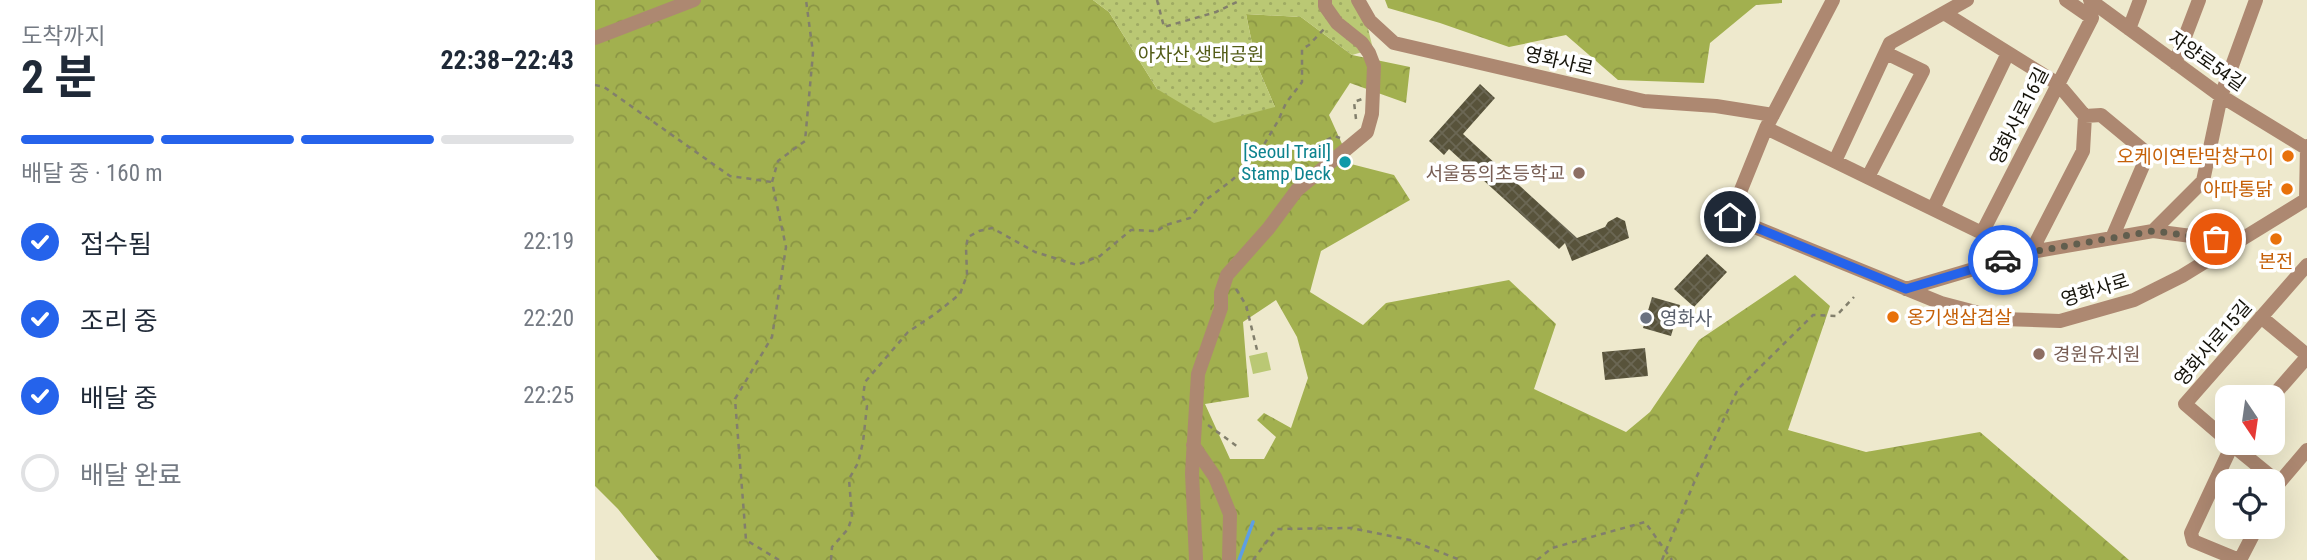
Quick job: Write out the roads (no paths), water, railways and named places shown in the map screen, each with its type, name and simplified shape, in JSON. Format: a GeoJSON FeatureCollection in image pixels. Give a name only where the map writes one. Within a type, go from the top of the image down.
{"type":"FeatureCollection","features":[{"type":"Feature","properties":{"kind":"street"},"geometry":{"type":"LineString","coordinates":[[595,38],[694,0]]}},
{"type":"Feature","properties":{"kind":"street"},"geometry":{"type":"LineString","coordinates":[[1196,559],[1193,445],[1198,374],[1221,308],[1221,293],[1227,275],[1268,229],[1297,190],[1367,132],[1372,114],[1374,66],[1362,43],[1333,16],[1325,6],[1325,0]]}},
{"type":"Feature","properties":{"kind":"street","name":"영화사로"},"geometry":{"type":"LineString","coordinates":[[1358,0],[1370,21],[1394,43],[1644,101],[1716,106],[1770,122],[1730,217],[1941,303],[2002,319],[2060,321],[2134,300],[2182,276],[2307,199]]}},
{"type":"Feature","properties":{"kind":"street"},"geometry":{"type":"LineString","coordinates":[[1833,0],[1770,122],[1867,177],[1982,233],[2031,252]]}},
{"type":"Feature","properties":{"kind":"street"},"geometry":{"type":"LineString","coordinates":[[1835,161],[1890,43],[1967,0]]}},
{"type":"Feature","properties":{"kind":"street"},"geometry":{"type":"LineString","coordinates":[[2066,0],[2092,18]]}},
{"type":"Feature","properties":{"kind":"street","name":"자양로54길"},"geometry":{"type":"LineString","coordinates":[[2090,0],[2092,18]]}},
{"type":"Feature","properties":{"kind":"street","name":"자양로54길"},"geometry":{"type":"LineString","coordinates":[[2090,0],[2221,96],[2307,147]]}},
{"type":"Feature","properties":{"kind":"street"},"geometry":{"type":"LineString","coordinates":[[2129,29],[2140,0]]}},
{"type":"Feature","properties":{"kind":"street"},"geometry":{"type":"LineString","coordinates":[[2175,63],[2199,0]]}},
{"type":"Feature","properties":{"kind":"street"},"geometry":{"type":"LineString","coordinates":[[2153,231],[2203,181],[2221,96],[2256,0]]}},
{"type":"Feature","properties":{"kind":"street"},"geometry":{"type":"LineString","coordinates":[[1944,13],[2058,84],[2085,116],[2083,151],[2031,252]]}},
{"type":"Feature","properties":{"kind":"street","name":"영화사로16길"},"geometry":{"type":"LineString","coordinates":[[1982,233],[2092,18]]}},
{"type":"Feature","properties":{"kind":"street"},"geometry":{"type":"LineString","coordinates":[[1867,177],[1923,72],[1886,52]]}},
{"type":"Feature","properties":{"kind":"street","name":"영화사로16길"},"geometry":{"type":"LineString","coordinates":[[1933,209],[2008,53]]}},
{"type":"Feature","properties":{"kind":"street"},"geometry":{"type":"LineString","coordinates":[[2085,116],[2101,115],[2148,154],[2112,238]]}},
{"type":"Feature","properties":{"kind":"street"},"geometry":{"type":"LineString","coordinates":[[2307,147],[2307,199]]}},
{"type":"Feature","properties":{"kind":"street"},"geometry":{"type":"LineString","coordinates":[[1906,289],[2031,252],[2153,231],[2237,242]]}},
{"type":"Feature","properties":{"kind":"street","name":"영화사로15길"},"geometry":{"type":"LineString","coordinates":[[2215,429],[2185,404],[2307,265]]}},
{"type":"Feature","properties":{"kind":"street"},"geometry":{"type":"LineString","coordinates":[[2261,317],[2307,356],[2282,385]]}},
{"type":"Feature","properties":{"kind":"street"},"geometry":{"type":"LineString","coordinates":[[1193,445],[1215,477],[1230,514],[1229,560]]}},
{"type":"Feature","properties":{"kind":"street"},"geometry":{"type":"LineString","coordinates":[[2285,478],[2307,450]]}},
{"type":"Feature","properties":{"kind":"street"},"geometry":{"type":"LineString","coordinates":[[2225,455],[2191,533],[2193,541],[2239,560],[2250,539]]}},
{"type":"Feature","properties":{"kind":"street","name":"영화사로15길"},"geometry":{"type":"LineString","coordinates":[[2243,455],[2257,469]]}},
{"type":"Feature","properties":{"kind":"waterway"},"geometry":{"type":"LineString","coordinates":[[1239,560],[1253,522]]}},
{"type":"Feature","properties":{"kind":"place","name":"오케이연탄막창구이"},"geometry":{"type":"Point","coordinates":[2288,156]}},
{"type":"Feature","properties":{"kind":"place","name":"[Seoul Trail] Stamp Deck"},"geometry":{"type":"Point","coordinates":[1345,162]}},
{"type":"Feature","properties":{"kind":"place","name":"서울동의초등학교"},"geometry":{"type":"Point","coordinates":[1579,173]}},
{"type":"Feature","properties":{"kind":"place","name":"아따통닭"},"geometry":{"type":"Point","coordinates":[2287,189]}},
{"type":"Feature","properties":{"kind":"place","name":"본전"},"geometry":{"type":"Point","coordinates":[2276,239]}},
{"type":"Feature","properties":{"kind":"place","name":"옹기생삼겹살"},"geometry":{"type":"Point","coordinates":[1893,317]}},
{"type":"Feature","properties":{"kind":"place","name":"영화사"},"geometry":{"type":"Point","coordinates":[1646,318]}},
{"type":"Feature","properties":{"kind":"place","name":"경원유치원"},"geometry":{"type":"Point","coordinates":[2039,354]}},
{"type":"Feature","properties":{"kind":"park label","name":"아차산 생태공원"},"geometry":{"type":"Point","coordinates":[1201,54]}}]}
